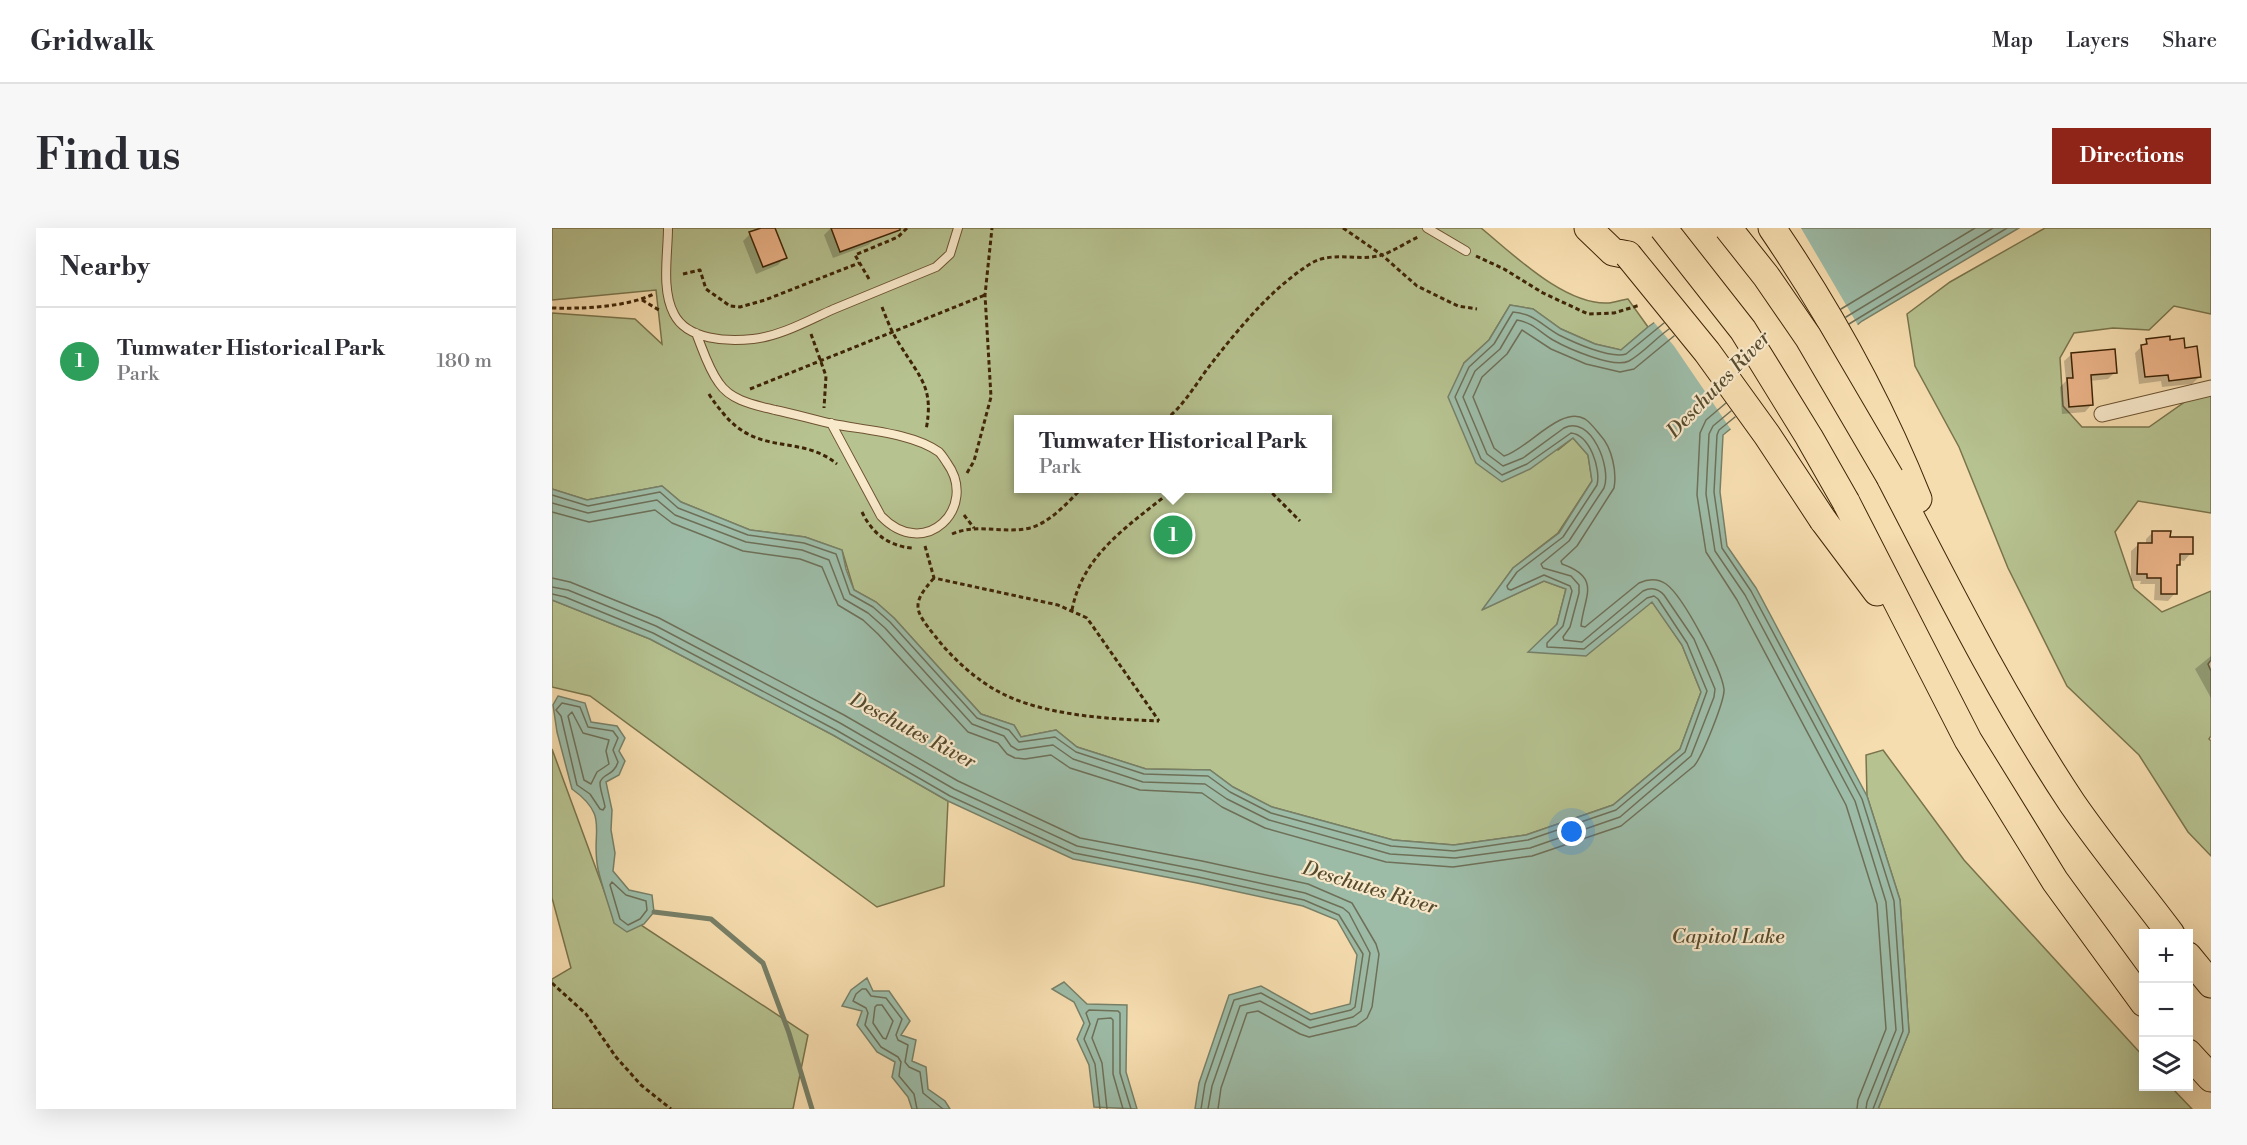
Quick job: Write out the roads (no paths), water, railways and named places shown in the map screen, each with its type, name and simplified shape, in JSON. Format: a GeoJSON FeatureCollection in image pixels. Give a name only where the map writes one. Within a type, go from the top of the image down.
{"type":"FeatureCollection","features":[{"type":"Feature","properties":{"kind":"highway"},"geometry":{"type":"LineString","coordinates":[[1588,228],[1613,252],[1628,255]]}},
{"type":"Feature","properties":{"kind":"highway"},"geometry":{"type":"LineString","coordinates":[[1604,228],[1713,361],[1767,435],[1822,520],[1919,648]]}},
{"type":"Feature","properties":{"kind":"highway"},"geometry":{"type":"LineString","coordinates":[[1663,228],[1743,330],[1804,428],[1846,502],[1968,740],[2055,881],[2139,996]]}},
{"type":"Feature","properties":{"kind":"highway"},"geometry":{"type":"LineString","coordinates":[[1728,228],[1766,276],[1897,472]]}},
{"type":"Feature","properties":{"kind":"highway"},"geometry":{"type":"LineString","coordinates":[[1772,228],[1815,293],[1839,335],[1897,472],[1969,629],[2031,737],[2072,802],[2168,929]]}},
{"type":"Feature","properties":{"kind":"highway"},"geometry":{"type":"LineString","coordinates":[[2193,962],[2211,984]]}},
{"type":"Feature","properties":{"kind":"highway"},"geometry":{"type":"LineString","coordinates":[[2193,1058],[2211,1078]]}},
{"type":"Feature","properties":{"kind":"street"},"geometry":{"type":"LineString","coordinates":[[2102,414],[2211,388]]}},
{"type":"Feature","properties":{"kind":"lane"},"geometry":{"type":"LineString","coordinates":[[668,228],[669,301],[675,316],[696,333],[715,338],[743,340],[765,337],[787,329],[936,267],[950,254],[958,228]]}},
{"type":"Feature","properties":{"kind":"lane"},"geometry":{"type":"LineString","coordinates":[[1429,229],[1466,251]]}},
{"type":"Feature","properties":{"kind":"lane"},"geometry":{"type":"LineString","coordinates":[[696,333],[719,384],[734,398],[831,423],[917,441],[939,453],[950,468],[957,486],[956,503],[946,520],[932,530],[918,535],[904,533],[891,527],[880,516],[831,423]]}},
{"type":"Feature","properties":{"kind":"water","name":"Capitol Lake"},"geometry":{"type":"Polygon","coordinates":[[[1785,228],[2019,228],[1862,321],[1723,435],[1720,492],[1727,546],[1756,588],[1867,796],[1900,900],[1909,1032],[1878,1109],[1195,1109],[1199,1083],[1229,995],[1261,986],[1311,1014],[1350,1004],[1357,955],[1337,920],[1303,906],[1073,859],[948,801],[833,735],[650,639],[552,600],[552,489],[587,500],[662,486],[681,502],[750,530],[805,537],[842,550],[854,590],[876,602],[894,618],[981,714],[1014,725],[1021,737],[1056,730],[1077,747],[1146,769],[1210,770],[1233,787],[1272,807],[1393,840],[1454,845],[1526,835],[1613,805],[1680,749],[1701,692],[1682,645],[1652,602],[1586,656],[1528,652],[1557,624],[1566,589],[1544,581],[1482,610],[1513,568],[1559,533],[1592,481],[1588,455],[1573,438],[1530,469],[1502,482],[1476,463],[1448,397],[1464,363],[1489,340],[1510,305],[1533,309],[1561,329],[1595,344],[1621,350],[1648,327],[1785,228]]]}},
{"type":"Feature","properties":{"kind":"water"},"geometry":{"type":"Polygon","coordinates":[[[558,696],[585,703],[591,722],[617,726],[625,738],[619,751],[625,761],[619,775],[606,782],[612,810],[611,830],[615,853],[613,871],[629,890],[652,895],[654,912],[644,924],[627,932],[614,923],[601,882],[596,856],[595,817],[584,799],[572,789],[557,732],[553,705],[558,696]]]}},
{"type":"Feature","properties":{"kind":"water"},"geometry":{"type":"Polygon","coordinates":[[[867,978],[873,991],[889,991],[910,1021],[901,1035],[916,1040],[912,1061],[926,1067],[928,1089],[945,1101],[950,1109],[912,1109],[908,1097],[892,1077],[895,1062],[877,1052],[857,1025],[862,1011],[842,1006],[851,990],[867,978]]]}},
{"type":"Feature","properties":{"kind":"water"},"geometry":{"type":"Polygon","coordinates":[[[1064,982],[1087,1004],[1127,1005],[1126,1072],[1137,1109],[1094,1107],[1089,1065],[1077,1039],[1084,1023],[1074,1002],[1052,989],[1064,982]]]}},
{"type":"Feature","properties":{"kind":"waterway"},"geometry":{"type":"LineString","coordinates":[[654,912],[711,919],[763,963],[789,1033],[812,1109]]}},
{"type":"Feature","properties":{"kind":"place","name":"Tumwater Historical Park"},"geometry":{"type":"Point","coordinates":[1173,535]}},
{"type":"Feature","properties":{"kind":"water label","name":"Deschutes River"},"geometry":{"type":"Point","coordinates":[1718,384]}},
{"type":"Feature","properties":{"kind":"water label","name":"Deschutes River"},"geometry":{"type":"Point","coordinates":[913,730]}},
{"type":"Feature","properties":{"kind":"water label","name":"Deschutes River"},"geometry":{"type":"Point","coordinates":[1370,887]}}]}
